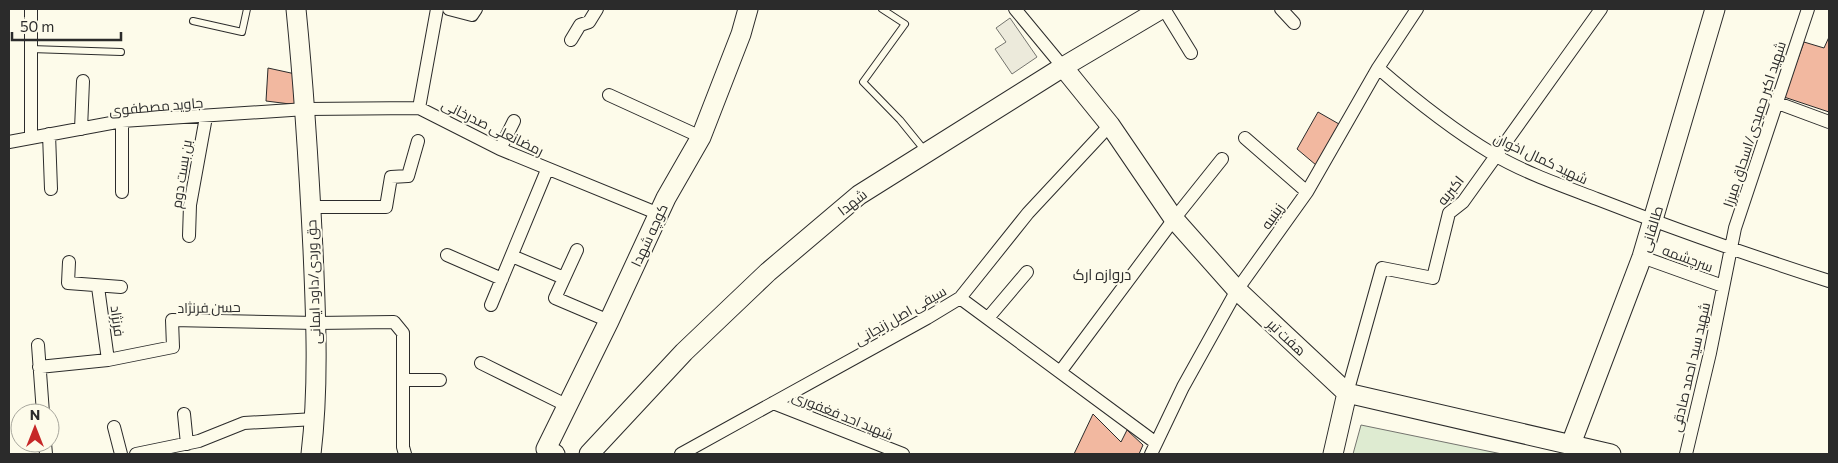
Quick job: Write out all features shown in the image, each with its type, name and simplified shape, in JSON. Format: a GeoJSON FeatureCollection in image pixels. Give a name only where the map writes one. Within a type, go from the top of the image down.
{"type":"FeatureCollection","features":[{"type":"Feature","properties":{"kind":"street"},"geometry":{"type":"LineString","coordinates":[[30,9],[31,138]]}},
{"type":"Feature","properties":{"kind":"street","name":"حق وردی/داود ایمانی"},"geometry":{"type":"LineString","coordinates":[[296,9],[306,109],[316,323],[315,419],[310,454]]}},
{"type":"Feature","properties":{"kind":"street"},"geometry":{"type":"LineString","coordinates":[[418,108],[437,9]]}},
{"type":"Feature","properties":{"kind":"street"},"geometry":{"type":"LineString","coordinates":[[449,9],[472,15],[476,9]]}},
{"type":"Feature","properties":{"kind":"street"},"geometry":{"type":"LineString","coordinates":[[571,40],[580,25],[589,22],[597,9]]}},
{"type":"Feature","properties":{"kind":"street","name":"کوچه شهدا"},"geometry":{"type":"LineString","coordinates":[[555,454],[546,449],[609,321],[658,214],[701,137],[741,34],[748,9]]}},
{"type":"Feature","properties":{"kind":"street"},"geometry":{"type":"LineString","coordinates":[[1015,9],[1063,67]]}},
{"type":"Feature","properties":{"kind":"street"},"geometry":{"type":"LineString","coordinates":[[1162,9],[1190,53]]}},
{"type":"Feature","properties":{"kind":"street","name":"شهدا"},"geometry":{"type":"LineString","coordinates":[[589,454],[684,352],[768,272],[859,195],[1063,67],[1162,9]]}},
{"type":"Feature","properties":{"kind":"street"},"geometry":{"type":"LineString","coordinates":[[1281,9],[1294,23]]}},
{"type":"Feature","properties":{"kind":"street","name":"زینبیه"},"geometry":{"type":"LineString","coordinates":[[960,298],[1060,372],[1154,448],[1183,388],[1238,290],[1307,192],[1378,68],[1417,9]]}},
{"type":"Feature","properties":{"kind":"street","name":"اکبریه"},"geometry":{"type":"LineString","coordinates":[[1346,396],[1382,268],[1432,278],[1449,212],[1463,202],[1601,9]]}},
{"type":"Feature","properties":{"kind":"street","name":"طالقانی"},"geometry":{"type":"LineString","coordinates":[[1575,449],[1654,222],[1715,9]]}},
{"type":"Feature","properties":{"kind":"street","name":"شهید اکبر حمیدی/اسحاق میرزا"},"geometry":{"type":"LineString","coordinates":[[1723,286],[1735,228],[1808,9]]}},
{"type":"Feature","properties":{"kind":"street","name":"هفت تیر"},"geometry":{"type":"LineString","coordinates":[[1063,67],[1110,125],[1174,219],[1238,290],[1346,396]]}},
{"type":"Feature","properties":{"kind":"street","name":"شهید کمال اخوان"},"geometry":{"type":"LineString","coordinates":[[1378,68],[1432,115],[1495,155],[1654,222]]}},
{"type":"Feature","properties":{"kind":"street"},"geometry":{"type":"LineString","coordinates":[[81,129],[83,81]]}},
{"type":"Feature","properties":{"kind":"street"},"geometry":{"type":"LineString","coordinates":[[610,95],[701,137]]}},
{"type":"Feature","properties":{"kind":"street"},"geometry":{"type":"LineString","coordinates":[[1776,102],[1829,122]]}},
{"type":"Feature","properties":{"kind":"street","name":"رمضانعلی صدرخانی"},"geometry":{"type":"LineString","coordinates":[[306,109],[418,108],[547,170],[658,214]]}},
{"type":"Feature","properties":{"kind":"street","name":"جاوید مصطفوی"},"geometry":{"type":"LineString","coordinates":[[9,142],[122,122],[306,109]]}},
{"type":"Feature","properties":{"kind":"street","name":"بن بست دوم"},"geometry":{"type":"LineString","coordinates":[[189,236],[190,205],[206,117]]}},
{"type":"Feature","properties":{"kind":"street"},"geometry":{"type":"LineString","coordinates":[[500,149],[514,121]]}},
{"type":"Feature","properties":{"kind":"street"},"geometry":{"type":"LineString","coordinates":[[122,122],[122,192]]}},
{"type":"Feature","properties":{"kind":"street","name":"سیفی اصل زنجانی"},"geometry":{"type":"LineString","coordinates":[[681,454],[960,298],[1028,213],[1110,125]]}},
{"type":"Feature","properties":{"kind":"street"},"geometry":{"type":"LineString","coordinates":[[49,134],[51,189]]}},
{"type":"Feature","properties":{"kind":"street"},"geometry":{"type":"LineString","coordinates":[[1245,138],[1307,192]]}},
{"type":"Feature","properties":{"kind":"street"},"geometry":{"type":"LineString","coordinates":[[311,207],[386,207],[392,177],[408,176],[418,141]]}},
{"type":"Feature","properties":{"kind":"street"},"geometry":{"type":"LineString","coordinates":[[1060,372],[1174,219],[1222,159]]}},
{"type":"Feature","properties":{"kind":"street"},"geometry":{"type":"LineString","coordinates":[[491,305],[547,170]]}},
{"type":"Feature","properties":{"kind":"street","name":"سرچشمه"},"geometry":{"type":"LineString","coordinates":[[1654,222],[1730,250],[1829,281]]}},
{"type":"Feature","properties":{"kind":"street"},"geometry":{"type":"LineString","coordinates":[[577,250],[555,298],[609,321]]}},
{"type":"Feature","properties":{"kind":"street"},"geometry":{"type":"LineString","coordinates":[[447,255],[502,279]]}},
{"type":"Feature","properties":{"kind":"street"},"geometry":{"type":"LineString","coordinates":[[512,256],[564,278]]}},
{"type":"Feature","properties":{"kind":"street","name":"سرچشمه"},"geometry":{"type":"LineString","coordinates":[[1642,258],[1723,286]]}},
{"type":"Feature","properties":{"kind":"street"},"geometry":{"type":"LineString","coordinates":[[69,262],[68,283],[98,287],[120,287]]}},
{"type":"Feature","properties":{"kind":"street"},"geometry":{"type":"LineString","coordinates":[[988,318],[1027,272]]}},
{"type":"Feature","properties":{"kind":"street","name":"شهید سید احمد صادقی"},"geometry":{"type":"LineString","coordinates":[[1686,454],[1723,286]]}},
{"type":"Feature","properties":{"kind":"street","name":"فرنژاد"},"geometry":{"type":"LineString","coordinates":[[98,287],[108,360]]}},
{"type":"Feature","properties":{"kind":"street","name":"حسن فرنژاد"},"geometry":{"type":"LineString","coordinates":[[39,367],[108,360],[173,347],[172,320],[316,323]]}},
{"type":"Feature","properties":{"kind":"street"},"geometry":{"type":"LineString","coordinates":[[316,323],[394,322],[403,333],[403,447],[405,454]]}},
{"type":"Feature","properties":{"kind":"street"},"geometry":{"type":"LineString","coordinates":[[38,345],[42,403]]}},
{"type":"Feature","properties":{"kind":"street"},"geometry":{"type":"LineString","coordinates":[[481,363],[568,406]]}},
{"type":"Feature","properties":{"kind":"street"},"geometry":{"type":"LineString","coordinates":[[403,380],[440,380]]}},
{"type":"Feature","properties":{"kind":"street"},"geometry":{"type":"LineString","coordinates":[[1333,454],[1346,396],[1575,449],[1611,454]]}},
{"type":"Feature","properties":{"kind":"street","name":"شهید احد فغفوری"},"geometry":{"type":"LineString","coordinates":[[773,403],[903,454]]}},
{"type":"Feature","properties":{"kind":"street"},"geometry":{"type":"LineString","coordinates":[[184,414],[187,444]]}},
{"type":"Feature","properties":{"kind":"street"},"geometry":{"type":"LineString","coordinates":[[136,454],[187,444],[244,423],[315,419]]}},
{"type":"Feature","properties":{"kind":"street"},"geometry":{"type":"LineString","coordinates":[[114,427],[122,454]]}},
{"type":"Feature","properties":{"kind":"lane"},"geometry":{"type":"LineString","coordinates":[[193,21],[242,32],[247,9]]}},
{"type":"Feature","properties":{"kind":"lane"},"geometry":{"type":"LineString","coordinates":[[882,9],[905,24],[863,82],[900,120],[927,153]]}},
{"type":"Feature","properties":{"kind":"lane"},"geometry":{"type":"LineString","coordinates":[[31,49],[120,52]]}},
{"type":"Feature","properties":{"kind":"green space"},"geometry":{"type":"Polygon","coordinates":[[[1361,425],[1502,454],[1353,454],[1361,425]]]}},
{"type":"Feature","properties":{"kind":"shaded area"},"geometry":{"type":"Polygon","coordinates":[[[1010,18],[1037,57],[1012,74],[995,49],[1006,42],[996,28],[1010,18]]]}},
{"type":"Feature","properties":{"kind":"building"},"geometry":{"type":"Polygon","coordinates":[[[1829,37],[1829,112],[1784,97],[1804,42],[1824,48],[1829,37]]]}},
{"type":"Feature","properties":{"kind":"building"},"geometry":{"type":"Polygon","coordinates":[[[268,68],[300,75],[298,105],[266,101],[268,68]]]}},
{"type":"Feature","properties":{"kind":"building"},"geometry":{"type":"Polygon","coordinates":[[[1318,112],[1339,124],[1316,165],[1297,149],[1318,112]]]}},
{"type":"Feature","properties":{"kind":"building"},"geometry":{"type":"Polygon","coordinates":[[[1093,414],[1121,442],[1127,430],[1143,445],[1139,454],[1074,454],[1093,414]]]}},
{"type":"Feature","properties":{"kind":"district","name":"دروازه ارک"},"geometry":{"type":"Point","coordinates":[1102,274]}}]}
